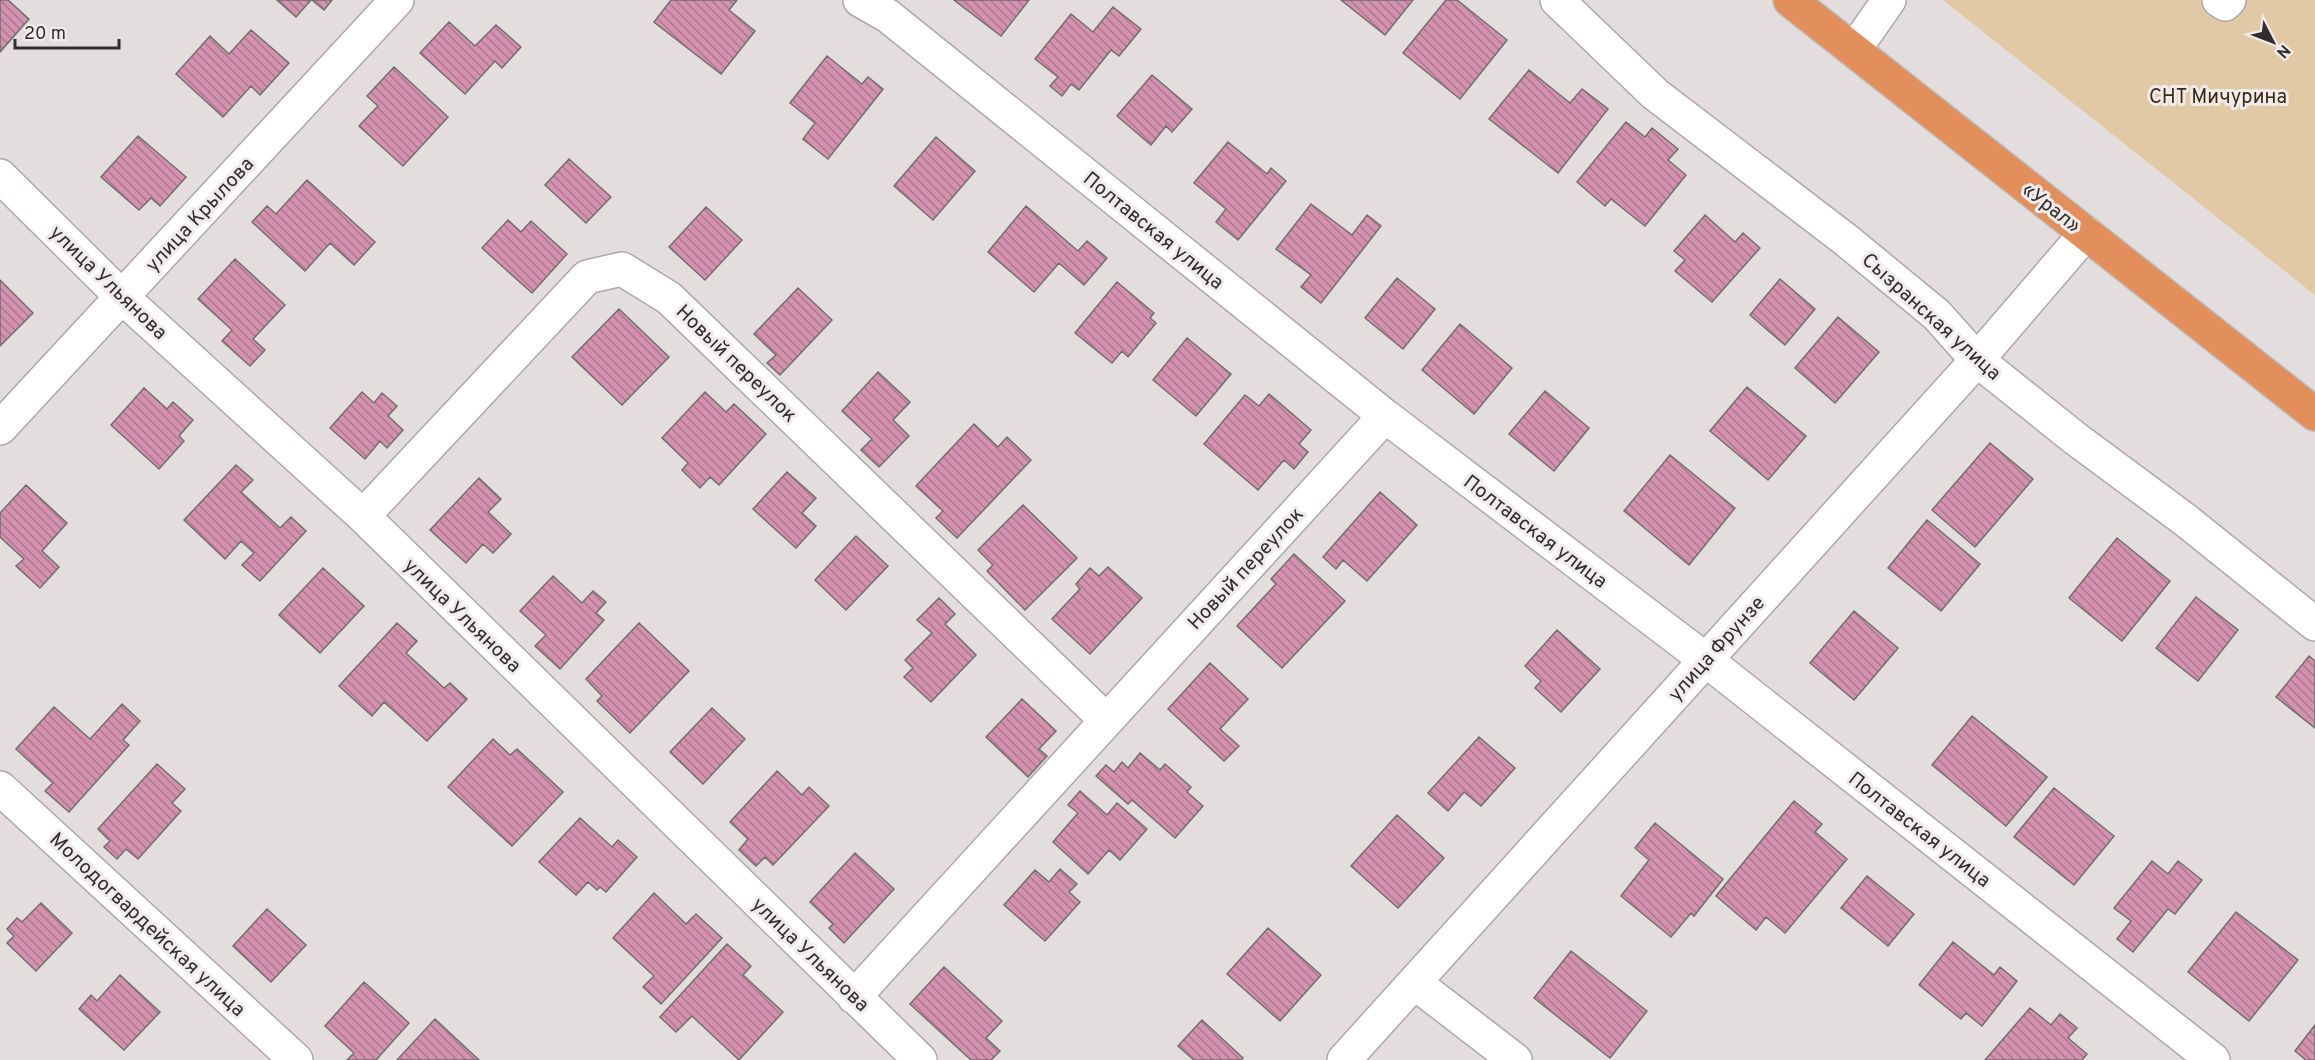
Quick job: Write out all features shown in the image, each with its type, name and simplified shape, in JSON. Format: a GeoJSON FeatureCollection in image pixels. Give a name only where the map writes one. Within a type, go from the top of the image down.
{"type":"FeatureCollection","features":[{"type":"Feature","properties":{"kind":"highway","name":"«Урал»"},"geometry":{"type":"LineString","coordinates":[[1790,0],[2315,414]]}},
{"type":"Feature","properties":{"kind":"street","name":"улица Крылова"},"geometry":{"type":"LineString","coordinates":[[0,428],[397,0]]}},
{"type":"Feature","properties":{"kind":"street","name":"Полтавская улица"},"geometry":{"type":"LineString","coordinates":[[860,0],[888,16],[1385,416],[1706,660],[2213,1060]]}},
{"type":"Feature","properties":{"kind":"street","name":"Сызранская улица"},"geometry":{"type":"LineString","coordinates":[[1557,0],[1655,94],[1846,240],[1928,307],[1977,360],[2076,439],[2184,519],[2315,624]]}},
{"type":"Feature","properties":{"kind":"street"},"geometry":{"type":"LineString","coordinates":[[1854,50],[1888,0]]}},
{"type":"Feature","properties":{"kind":"street"},"geometry":{"type":"LineString","coordinates":[[2219,0],[2225,4],[2229,0]]}},
{"type":"Feature","properties":{"kind":"street","name":"улица Ульянова"},"geometry":{"type":"LineString","coordinates":[[0,176],[122,297],[363,516],[920,1060]]}},
{"type":"Feature","properties":{"kind":"street","name":"улица Фрунзе"},"geometry":{"type":"LineString","coordinates":[[1344,1060],[1977,360],[2086,233]]}},
{"type":"Feature","properties":{"kind":"street","name":"Новый переулок"},"geometry":{"type":"LineString","coordinates":[[363,516],[587,277],[622,269],[669,298],[1106,720]]}},
{"type":"Feature","properties":{"kind":"street","name":"Новый переулок"},"geometry":{"type":"LineString","coordinates":[[854,997],[1385,416]]}},
{"type":"Feature","properties":{"kind":"street","name":"Молодогвардейская улица"},"geometry":{"type":"LineString","coordinates":[[0,788],[296,1060]]}},
{"type":"Feature","properties":{"kind":"street"},"geometry":{"type":"LineString","coordinates":[[1415,983],[1515,1060]]}},
{"type":"Feature","properties":{"kind":"green space","name":"СНТ Мичурина"},"geometry":{"type":"Polygon","coordinates":[[[1943,0],[2315,0],[2315,295],[1943,0]]]}},
{"type":"Feature","properties":{"kind":"building"},"geometry":{"type":"Polygon","coordinates":[[[0,0],[8,0],[29,19],[0,52],[0,0]]]}},
{"type":"Feature","properties":{"kind":"building"},"geometry":{"type":"Polygon","coordinates":[[[277,0],[311,0],[296,17],[277,0]]]}},
{"type":"Feature","properties":{"kind":"building"},"geometry":{"type":"Polygon","coordinates":[[[312,0],[332,0],[324,10],[312,0]]]}},
{"type":"Feature","properties":{"kind":"building"},"geometry":{"type":"Polygon","coordinates":[[[671,0],[737,0],[729,10],[755,31],[721,74],[654,22],[671,0]]]}},
{"type":"Feature","properties":{"kind":"building"},"geometry":{"type":"Polygon","coordinates":[[[954,0],[1029,0],[1001,36],[954,0]]]}},
{"type":"Feature","properties":{"kind":"building"},"geometry":{"type":"Polygon","coordinates":[[[1341,0],[1413,0],[1385,35],[1341,0]]]}},
{"type":"Feature","properties":{"kind":"building"},"geometry":{"type":"Polygon","coordinates":[[[1446,0],[1457,0],[1507,40],[1460,99],[1403,53],[1446,0]]]}},
{"type":"Feature","properties":{"kind":"building"},"geometry":{"type":"Polygon","coordinates":[[[1113,7],[1141,29],[1119,56],[1111,50],[1079,90],[1071,84],[1062,96],[1050,86],[1058,77],[1035,59],[1071,14],[1093,32],[1113,7]]]}},
{"type":"Feature","properties":{"kind":"building"},"geometry":{"type":"Polygon","coordinates":[[[449,22],[475,46],[496,25],[521,47],[502,68],[495,61],[465,94],[420,53],[449,22]]]}},
{"type":"Feature","properties":{"kind":"building"},"geometry":{"type":"Polygon","coordinates":[[[251,30],[289,63],[260,95],[251,86],[223,117],[176,74],[210,36],[229,54],[251,30]]]}},
{"type":"Feature","properties":{"kind":"building"},"geometry":{"type":"Polygon","coordinates":[[[827,56],[862,84],[868,77],[883,89],[828,159],[803,139],[815,123],[790,103],[827,56]]]}},
{"type":"Feature","properties":{"kind":"building"},"geometry":{"type":"Polygon","coordinates":[[[394,67],[448,117],[403,166],[359,126],[378,106],[367,96],[394,67]]]}},
{"type":"Feature","properties":{"kind":"building"},"geometry":{"type":"Polygon","coordinates":[[[1529,70],[1570,103],[1582,89],[1608,109],[1558,173],[1489,119],[1529,70]]]}},
{"type":"Feature","properties":{"kind":"building"},"geometry":{"type":"Polygon","coordinates":[[[1152,75],[1192,109],[1172,132],[1166,126],[1151,145],[1117,116],[1152,75]]]}},
{"type":"Feature","properties":{"kind":"building"},"geometry":{"type":"Polygon","coordinates":[[[1626,122],[1645,137],[1652,128],[1678,149],[1668,160],[1686,175],[1645,226],[1611,199],[1605,206],[1577,182],[1626,122]]]}},
{"type":"Feature","properties":{"kind":"building"},"geometry":{"type":"Polygon","coordinates":[[[138,136],[186,177],[160,206],[151,198],[139,210],[101,177],[138,136]]]}},
{"type":"Feature","properties":{"kind":"building"},"geometry":{"type":"Polygon","coordinates":[[[936,137],[975,171],[933,220],[894,186],[936,137]]]}},
{"type":"Feature","properties":{"kind":"building"},"geometry":{"type":"Polygon","coordinates":[[[1228,142],[1267,174],[1271,168],[1286,181],[1238,240],[1216,222],[1226,209],[1194,183],[1228,142]]]}},
{"type":"Feature","properties":{"kind":"building"},"geometry":{"type":"Polygon","coordinates":[[[569,159],[611,197],[586,223],[545,185],[569,159]]]}},
{"type":"Feature","properties":{"kind":"building"},"geometry":{"type":"Polygon","coordinates":[[[307,180],[375,242],[354,265],[330,243],[305,271],[252,222],[267,206],[276,214],[307,180]]]}},
{"type":"Feature","properties":{"kind":"building"},"geometry":{"type":"Polygon","coordinates":[[[1311,204],[1352,235],[1367,215],[1381,226],[1321,303],[1301,287],[1311,275],[1276,249],[1311,204]]]}},
{"type":"Feature","properties":{"kind":"building"},"geometry":{"type":"Polygon","coordinates":[[[1026,206],[1078,251],[1087,241],[1107,258],[1084,285],[1059,263],[1034,292],[988,252],[1026,206]]]}},
{"type":"Feature","properties":{"kind":"building"},"geometry":{"type":"Polygon","coordinates":[[[706,207],[742,240],[705,280],[669,247],[706,207]]]}},
{"type":"Feature","properties":{"kind":"building"},"geometry":{"type":"Polygon","coordinates":[[[1705,215],[1735,242],[1743,233],[1760,248],[1712,302],[1675,271],[1685,260],[1674,251],[1705,215]]]}},
{"type":"Feature","properties":{"kind":"building"},"geometry":{"type":"Polygon","coordinates":[[[508,220],[521,232],[531,221],[567,254],[532,293],[482,248],[508,220]]]}},
{"type":"Feature","properties":{"kind":"building"},"geometry":{"type":"Polygon","coordinates":[[[235,259],[285,305],[253,339],[265,350],[250,366],[222,341],[232,330],[198,299],[235,259]]]}},
{"type":"Feature","properties":{"kind":"building"},"geometry":{"type":"Polygon","coordinates":[[[1397,278],[1435,309],[1403,349],[1365,318],[1397,278]]]}},
{"type":"Feature","properties":{"kind":"building"},"geometry":{"type":"Polygon","coordinates":[[[1780,279],[1815,309],[1785,345],[1750,315],[1780,279]]]}},
{"type":"Feature","properties":{"kind":"building"},"geometry":{"type":"Polygon","coordinates":[[[0,280],[33,313],[0,346],[0,280]]]}},
{"type":"Feature","properties":{"kind":"building"},"geometry":{"type":"Polygon","coordinates":[[[1117,282],[1154,313],[1150,318],[1156,323],[1128,357],[1122,351],[1112,363],[1075,333],[1117,282]]]}},
{"type":"Feature","properties":{"kind":"building"},"geometry":{"type":"Polygon","coordinates":[[[798,288],[832,320],[780,375],[767,363],[776,355],[754,334],[798,288]]]}},
{"type":"Feature","properties":{"kind":"building"},"geometry":{"type":"Polygon","coordinates":[[[619,309],[669,357],[622,405],[572,357],[619,309]]]}},
{"type":"Feature","properties":{"kind":"building"},"geometry":{"type":"Polygon","coordinates":[[[1838,317],[1879,352],[1835,403],[1795,368],[1838,317]]]}},
{"type":"Feature","properties":{"kind":"building"},"geometry":{"type":"Polygon","coordinates":[[[1460,324],[1512,368],[1474,414],[1422,370],[1460,324]]]}},
{"type":"Feature","properties":{"kind":"building"},"geometry":{"type":"Polygon","coordinates":[[[1187,338],[1231,374],[1196,416],[1153,380],[1187,338]]]}},
{"type":"Feature","properties":{"kind":"building"},"geometry":{"type":"Polygon","coordinates":[[[878,372],[910,402],[893,420],[909,436],[879,467],[861,450],[872,439],[842,411],[878,372]]]}},
{"type":"Feature","properties":{"kind":"building"},"geometry":{"type":"Polygon","coordinates":[[[1747,387],[1806,436],[1768,480],[1710,431],[1747,387]]]}},
{"type":"Feature","properties":{"kind":"building"},"geometry":{"type":"Polygon","coordinates":[[[144,388],[167,409],[173,402],[193,420],[179,436],[184,441],[159,469],[111,425],[144,388]]]}},
{"type":"Feature","properties":{"kind":"building"},"geometry":{"type":"Polygon","coordinates":[[[1545,391],[1589,428],[1554,471],[1509,434],[1545,391]]]}},
{"type":"Feature","properties":{"kind":"building"},"geometry":{"type":"Polygon","coordinates":[[[362,392],[374,403],[382,393],[397,406],[388,416],[403,430],[387,448],[380,441],[365,459],[330,428],[362,392]]]}},
{"type":"Feature","properties":{"kind":"building"},"geometry":{"type":"Polygon","coordinates":[[[705,392],[726,412],[734,404],[766,434],[719,485],[710,477],[700,488],[682,470],[688,463],[662,438],[705,392]]]}},
{"type":"Feature","properties":{"kind":"building"},"geometry":{"type":"Polygon","coordinates":[[[1269,394],[1311,430],[1299,444],[1308,452],[1294,469],[1284,460],[1258,490],[1204,444],[1245,395],[1259,406],[1269,394]]]}},
{"type":"Feature","properties":{"kind":"building"},"geometry":{"type":"Polygon","coordinates":[[[974,424],[998,447],[1007,437],[1031,460],[957,538],[936,518],[943,511],[916,486],[974,424]]]}},
{"type":"Feature","properties":{"kind":"building"},"geometry":{"type":"Polygon","coordinates":[[[1990,443],[2033,479],[1975,547],[1932,510],[1990,443]]]}},
{"type":"Feature","properties":{"kind":"building"},"geometry":{"type":"Polygon","coordinates":[[[1670,455],[1735,508],[1689,565],[1624,511],[1670,455]]]}},
{"type":"Feature","properties":{"kind":"building"},"geometry":{"type":"Polygon","coordinates":[[[236,465],[253,480],[241,492],[280,528],[291,517],[306,531],[260,581],[242,565],[254,553],[241,541],[225,559],[184,520],[236,465]]]}},
{"type":"Feature","properties":{"kind":"building"},"geometry":{"type":"Polygon","coordinates":[[[787,472],[816,498],[802,513],[816,526],[796,548],[753,509],[787,472]]]}},
{"type":"Feature","properties":{"kind":"building"},"geometry":{"type":"Polygon","coordinates":[[[479,478],[501,499],[488,512],[511,534],[493,553],[483,544],[466,563],[430,530],[479,478]]]}},
{"type":"Feature","properties":{"kind":"building"},"geometry":{"type":"Polygon","coordinates":[[[26,485],[67,523],[42,551],[59,567],[40,588],[16,566],[24,559],[0,537],[0,513],[26,485]]]}},
{"type":"Feature","properties":{"kind":"building"},"geometry":{"type":"Polygon","coordinates":[[[1380,492],[1417,525],[1367,581],[1343,560],[1336,569],[1323,557],[1380,492]]]}},
{"type":"Feature","properties":{"kind":"building"},"geometry":{"type":"Polygon","coordinates":[[[1023,505],[1077,558],[1025,610],[987,571],[993,565],[978,550],[1023,505]]]}},
{"type":"Feature","properties":{"kind":"building"},"geometry":{"type":"Polygon","coordinates":[[[1927,520],[1980,564],[1941,611],[1888,568],[1927,520]]]}},
{"type":"Feature","properties":{"kind":"building"},"geometry":{"type":"Polygon","coordinates":[[[856,536],[888,566],[846,610],[815,580],[856,536]]]}},
{"type":"Feature","properties":{"kind":"building"},"geometry":{"type":"Polygon","coordinates":[[[2117,538],[2170,581],[2122,641],[2069,598],[2117,538]]]}},
{"type":"Feature","properties":{"kind":"building"},"geometry":{"type":"Polygon","coordinates":[[[1294,554],[1345,601],[1282,668],[1237,626],[1276,584],[1271,579],[1294,554]]]}},
{"type":"Feature","properties":{"kind":"building"},"geometry":{"type":"Polygon","coordinates":[[[1108,567],[1142,598],[1090,654],[1052,619],[1080,589],[1076,584],[1090,568],[1099,576],[1108,567]]]}},
{"type":"Feature","properties":{"kind":"building"},"geometry":{"type":"Polygon","coordinates":[[[323,568],[364,606],[320,653],[279,615],[323,568]]]}},
{"type":"Feature","properties":{"kind":"building"},"geometry":{"type":"Polygon","coordinates":[[[553,576],[582,603],[593,591],[606,602],[596,613],[604,620],[560,669],[535,646],[546,635],[520,611],[553,576]]]}},
{"type":"Feature","properties":{"kind":"building"},"geometry":{"type":"Polygon","coordinates":[[[2196,597],[2238,630],[2198,681],[2156,648],[2196,597]]]}},
{"type":"Feature","properties":{"kind":"building"},"geometry":{"type":"Polygon","coordinates":[[[939,598],[955,614],[945,624],[976,655],[931,702],[904,677],[913,668],[905,660],[932,633],[917,620],[939,598]]]}},
{"type":"Feature","properties":{"kind":"building"},"geometry":{"type":"Polygon","coordinates":[[[1854,611],[1898,648],[1854,700],[1810,663],[1854,611]]]}},
{"type":"Feature","properties":{"kind":"building"},"geometry":{"type":"Polygon","coordinates":[[[397,623],[417,641],[406,653],[444,688],[450,683],[467,699],[427,741],[384,702],[372,716],[339,686],[397,623]]]}},
{"type":"Feature","properties":{"kind":"building"},"geometry":{"type":"Polygon","coordinates":[[[639,623],[689,671],[630,733],[597,701],[602,696],[586,679],[639,623]]]}},
{"type":"Feature","properties":{"kind":"building"},"geometry":{"type":"Polygon","coordinates":[[[1557,630],[1600,669],[1561,712],[1535,688],[1541,681],[1525,666],[1557,630]]]}},
{"type":"Feature","properties":{"kind":"building"},"geometry":{"type":"Polygon","coordinates":[[[2309,656],[2315,661],[2315,728],[2276,697],[2309,656]]]}},
{"type":"Feature","properties":{"kind":"building"},"geometry":{"type":"Polygon","coordinates":[[[1210,663],[1248,699],[1220,729],[1239,746],[1224,761],[1168,709],[1210,663]]]}},
{"type":"Feature","properties":{"kind":"building"},"geometry":{"type":"Polygon","coordinates":[[[1022,699],[1056,731],[1039,749],[1047,756],[1028,777],[986,737],[1022,699]]]}},
{"type":"Feature","properties":{"kind":"building"},"geometry":{"type":"Polygon","coordinates":[[[122,704],[140,721],[123,740],[129,745],[69,812],[45,791],[53,783],[16,749],[54,707],[90,739],[122,704]]]}},
{"type":"Feature","properties":{"kind":"building"},"geometry":{"type":"Polygon","coordinates":[[[712,708],[745,739],[703,784],[670,752],[712,708]]]}},
{"type":"Feature","properties":{"kind":"building"},"geometry":{"type":"Polygon","coordinates":[[[1972,716],[2047,777],[2006,826],[1932,765],[1972,716]]]}},
{"type":"Feature","properties":{"kind":"building"},"geometry":{"type":"Polygon","coordinates":[[[1479,737],[1515,768],[1481,806],[1464,792],[1448,811],[1428,793],[1479,737]]]}},
{"type":"Feature","properties":{"kind":"building"},"geometry":{"type":"Polygon","coordinates":[[[493,739],[510,755],[517,749],[563,792],[512,846],[448,787],[493,739]]]}},
{"type":"Feature","properties":{"kind":"building"},"geometry":{"type":"Polygon","coordinates":[[[1140,753],[1160,770],[1165,764],[1191,787],[1187,792],[1203,806],[1175,838],[1132,800],[1128,804],[1096,776],[1106,765],[1114,772],[1122,762],[1128,768],[1140,753]]]}},
{"type":"Feature","properties":{"kind":"building"},"geometry":{"type":"Polygon","coordinates":[[[157,764],[185,789],[172,803],[181,811],[138,859],[126,849],[117,859],[104,847],[110,841],[98,829],[157,764]]]}},
{"type":"Feature","properties":{"kind":"building"},"geometry":{"type":"Polygon","coordinates":[[[777,771],[802,795],[809,787],[829,806],[773,865],[765,857],[756,866],[739,850],[748,839],[730,822],[777,771]]]}},
{"type":"Feature","properties":{"kind":"building"},"geometry":{"type":"Polygon","coordinates":[[[2054,788],[2114,836],[2074,885],[2014,837],[2054,788]]]}},
{"type":"Feature","properties":{"kind":"building"},"geometry":{"type":"Polygon","coordinates":[[[1080,791],[1107,815],[1117,803],[1147,829],[1120,860],[1109,850],[1088,874],[1053,842],[1078,813],[1068,805],[1080,791]]]}},
{"type":"Feature","properties":{"kind":"building"},"geometry":{"type":"Polygon","coordinates":[[[1794,801],[1822,824],[1815,832],[1847,859],[1785,933],[1766,917],[1756,930],[1716,896],[1794,801]]]}},
{"type":"Feature","properties":{"kind":"building"},"geometry":{"type":"Polygon","coordinates":[[[1397,815],[1444,858],[1398,908],[1351,866],[1397,815]]]}},
{"type":"Feature","properties":{"kind":"building"},"geometry":{"type":"Polygon","coordinates":[[[580,818],[612,847],[618,840],[637,857],[606,892],[600,887],[597,890],[588,882],[576,895],[539,862],[580,818]]]}},
{"type":"Feature","properties":{"kind":"building"},"geometry":{"type":"Polygon","coordinates":[[[1655,823],[1723,879],[1694,916],[1691,913],[1671,937],[1621,896],[1649,860],[1635,848],[1655,823]]]}},
{"type":"Feature","properties":{"kind":"building"},"geometry":{"type":"Polygon","coordinates":[[[855,853],[894,889],[844,943],[829,928],[833,924],[810,902],[855,853]]]}},
{"type":"Feature","properties":{"kind":"building"},"geometry":{"type":"Polygon","coordinates":[[[2152,861],[2168,874],[2178,861],[2202,880],[2175,914],[2168,909],[2133,952],[2117,939],[2131,921],[2114,908],[2152,861]]]}},
{"type":"Feature","properties":{"kind":"building"},"geometry":{"type":"Polygon","coordinates":[[[1060,869],[1077,884],[1069,892],[1080,902],[1045,941],[1004,905],[1035,870],[1049,882],[1060,869]]]}},
{"type":"Feature","properties":{"kind":"building"},"geometry":{"type":"Polygon","coordinates":[[[1867,876],[1914,914],[1888,946],[1841,908],[1867,876]]]}},
{"type":"Feature","properties":{"kind":"building"},"geometry":{"type":"Polygon","coordinates":[[[654,893],[686,924],[696,914],[722,938],[661,1004],[643,987],[654,976],[613,938],[654,893]]]}},
{"type":"Feature","properties":{"kind":"building"},"geometry":{"type":"Polygon","coordinates":[[[41,903],[72,933],[36,971],[7,943],[14,936],[7,929],[17,918],[22,922],[41,903]]]}},
{"type":"Feature","properties":{"kind":"building"},"geometry":{"type":"Polygon","coordinates":[[[267,909],[306,945],[271,982],[233,946],[267,909]]]}},
{"type":"Feature","properties":{"kind":"building"},"geometry":{"type":"Polygon","coordinates":[[[2236,912],[2298,960],[2249,1021],[2188,972],[2236,912]]]}},
{"type":"Feature","properties":{"kind":"building"},"geometry":{"type":"Polygon","coordinates":[[[1268,928],[1321,975],[1280,1021],[1227,974],[1268,928]]]}},
{"type":"Feature","properties":{"kind":"building"},"geometry":{"type":"Polygon","coordinates":[[[1953,942],[1994,975],[2000,967],[2017,981],[1982,1026],[1966,1013],[1961,1019],[1919,985],[1953,942]]]}},
{"type":"Feature","properties":{"kind":"building"},"geometry":{"type":"Polygon","coordinates":[[[727,944],[751,966],[743,975],[783,1012],[739,1060],[692,1016],[676,1032],[660,1017],[727,944]]]}},
{"type":"Feature","properties":{"kind":"building"},"geometry":{"type":"Polygon","coordinates":[[[1571,951],[1647,1011],[1610,1058],[1534,998],[1571,951]]]}},
{"type":"Feature","properties":{"kind":"building"},"geometry":{"type":"Polygon","coordinates":[[[944,967],[1002,1021],[986,1038],[1000,1051],[991,1060],[971,1060],[910,1004],[944,967]]]}},
{"type":"Feature","properties":{"kind":"building"},"geometry":{"type":"Polygon","coordinates":[[[120,975],[160,1012],[124,1050],[79,1009],[91,995],[97,1001],[120,975]]]}},
{"type":"Feature","properties":{"kind":"building"},"geometry":{"type":"Polygon","coordinates":[[[364,982],[409,1023],[376,1060],[347,1060],[354,1053],[325,1026],[364,982]]]}},
{"type":"Feature","properties":{"kind":"building"},"geometry":{"type":"Polygon","coordinates":[[[2030,1008],[2051,1025],[2060,1014],[2077,1028],[2068,1038],[2087,1054],[2082,1060],[1985,1060],[2030,1008]]]}},
{"type":"Feature","properties":{"kind":"building"},"geometry":{"type":"Polygon","coordinates":[[[435,1019],[479,1060],[397,1060],[435,1019]]]}},
{"type":"Feature","properties":{"kind":"building"},"geometry":{"type":"Polygon","coordinates":[[[1202,1020],[1243,1058],[1241,1060],[1194,1060],[1178,1046],[1202,1020]]]}},
{"type":"Feature","properties":{"kind":"building"},"geometry":{"type":"Polygon","coordinates":[[[2315,1025],[2315,1060],[2306,1060],[2295,1051],[2315,1025]]]}}]}
